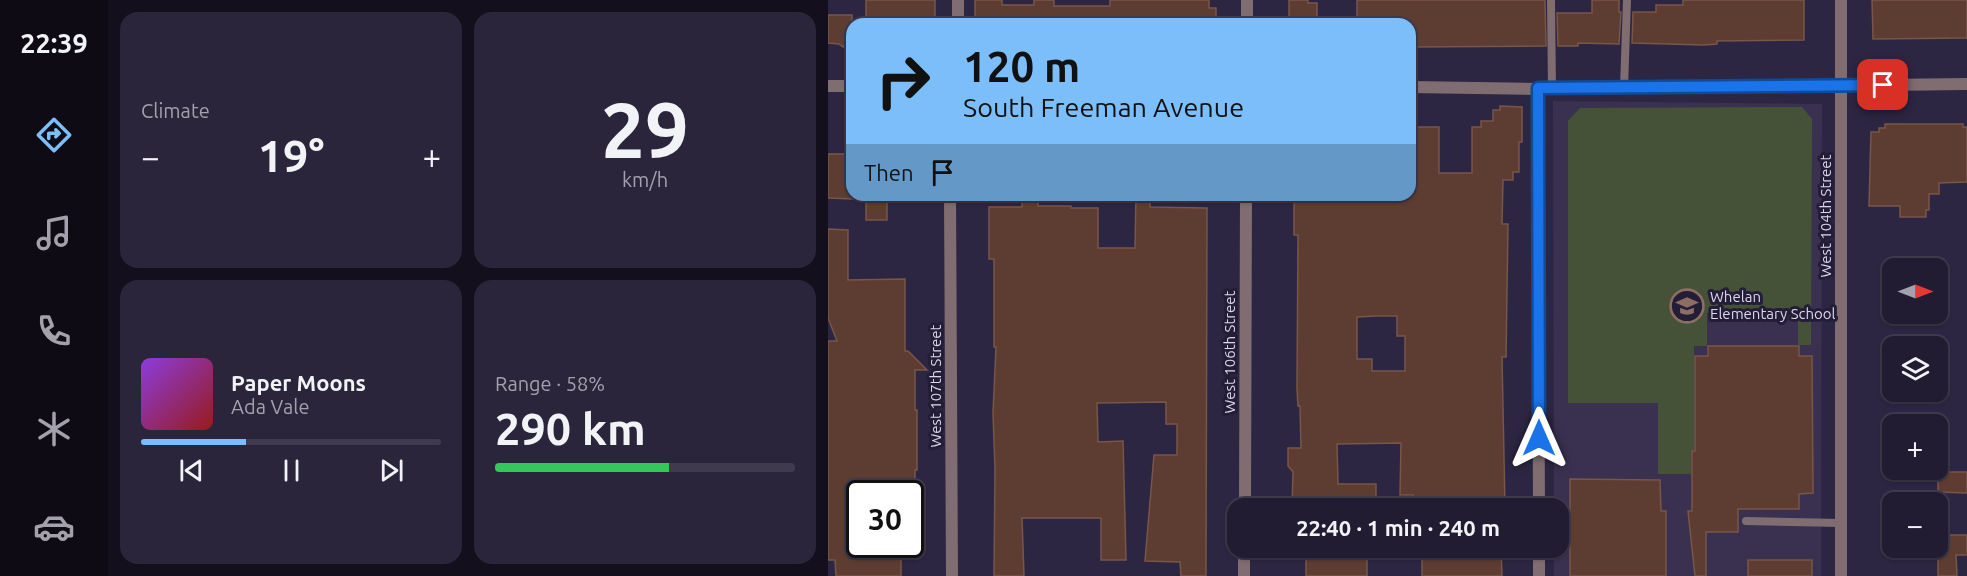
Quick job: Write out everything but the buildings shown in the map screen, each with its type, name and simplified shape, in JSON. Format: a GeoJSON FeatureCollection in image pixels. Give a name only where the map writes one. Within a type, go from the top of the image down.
{"type":"FeatureCollection","features":[{"type":"Feature","properties":{"kind":"street"},"geometry":{"type":"LineString","coordinates":[[958,0],[958,18]]}},
{"type":"Feature","properties":{"kind":"street"},"geometry":{"type":"LineString","coordinates":[[1246,0],[1247,18]]}},
{"type":"Feature","properties":{"kind":"street","name":"West 104th Street"},"geometry":{"type":"LineString","coordinates":[[1840,0],[1841,576]]}},
{"type":"Feature","properties":{"kind":"street"},"geometry":{"type":"LineString","coordinates":[[1416,87],[1624,88],[1967,84]]}},
{"type":"Feature","properties":{"kind":"street"},"geometry":{"type":"LineString","coordinates":[[828,86],[846,86]]}},
{"type":"Feature","properties":{"kind":"street"},"geometry":{"type":"LineString","coordinates":[[1538,88],[1539,498]]}},
{"type":"Feature","properties":{"kind":"street","name":"West 107th Street"},"geometry":{"type":"LineString","coordinates":[[950,201],[952,576]]}},
{"type":"Feature","properties":{"kind":"street","name":"West 106th Street"},"geometry":{"type":"LineString","coordinates":[[1245,498],[1246,201]]}},
{"type":"Feature","properties":{"kind":"street"},"geometry":{"type":"LineString","coordinates":[[1244,558],[1244,576]]}},
{"type":"Feature","properties":{"kind":"street"},"geometry":{"type":"LineString","coordinates":[[1539,558],[1539,576]]}},
{"type":"Feature","properties":{"kind":"lane"},"geometry":{"type":"LineString","coordinates":[[1551,0],[1551,88]]}},
{"type":"Feature","properties":{"kind":"lane"},"geometry":{"type":"LineString","coordinates":[[1624,88],[1627,0]]}},
{"type":"Feature","properties":{"kind":"lane"},"geometry":{"type":"LineString","coordinates":[[1746,521],[1841,522]]}},
{"type":"Feature","properties":{"kind":"shaded area","name":"Whelan Elementary School"},"geometry":{"type":"Polygon","coordinates":[[[1553,101],[1822,104],[1821,576],[1554,576],[1554,558],[1569,558],[1569,498],[1554,498],[1553,101]]]}},
{"type":"Feature","properties":{"kind":"green space"},"geometry":{"type":"Polygon","coordinates":[[[1802,107],[1812,119],[1811,345],[1798,345],[1798,313],[1707,313],[1707,346],[1694,346],[1694,451],[1691,452],[1691,474],[1658,474],[1658,403],[1568,403],[1568,121],[1580,108],[1802,107]]]}},
{"type":"Feature","properties":{"kind":"place","name":"Whelan Elementary School"},"geometry":{"type":"Point","coordinates":[1687,306]}},
{"type":"Feature","properties":{"kind":"route"},"geometry":{"type":"LineString","coordinates":[[1539,438],[1538,88],[1883,85]]}}]}
